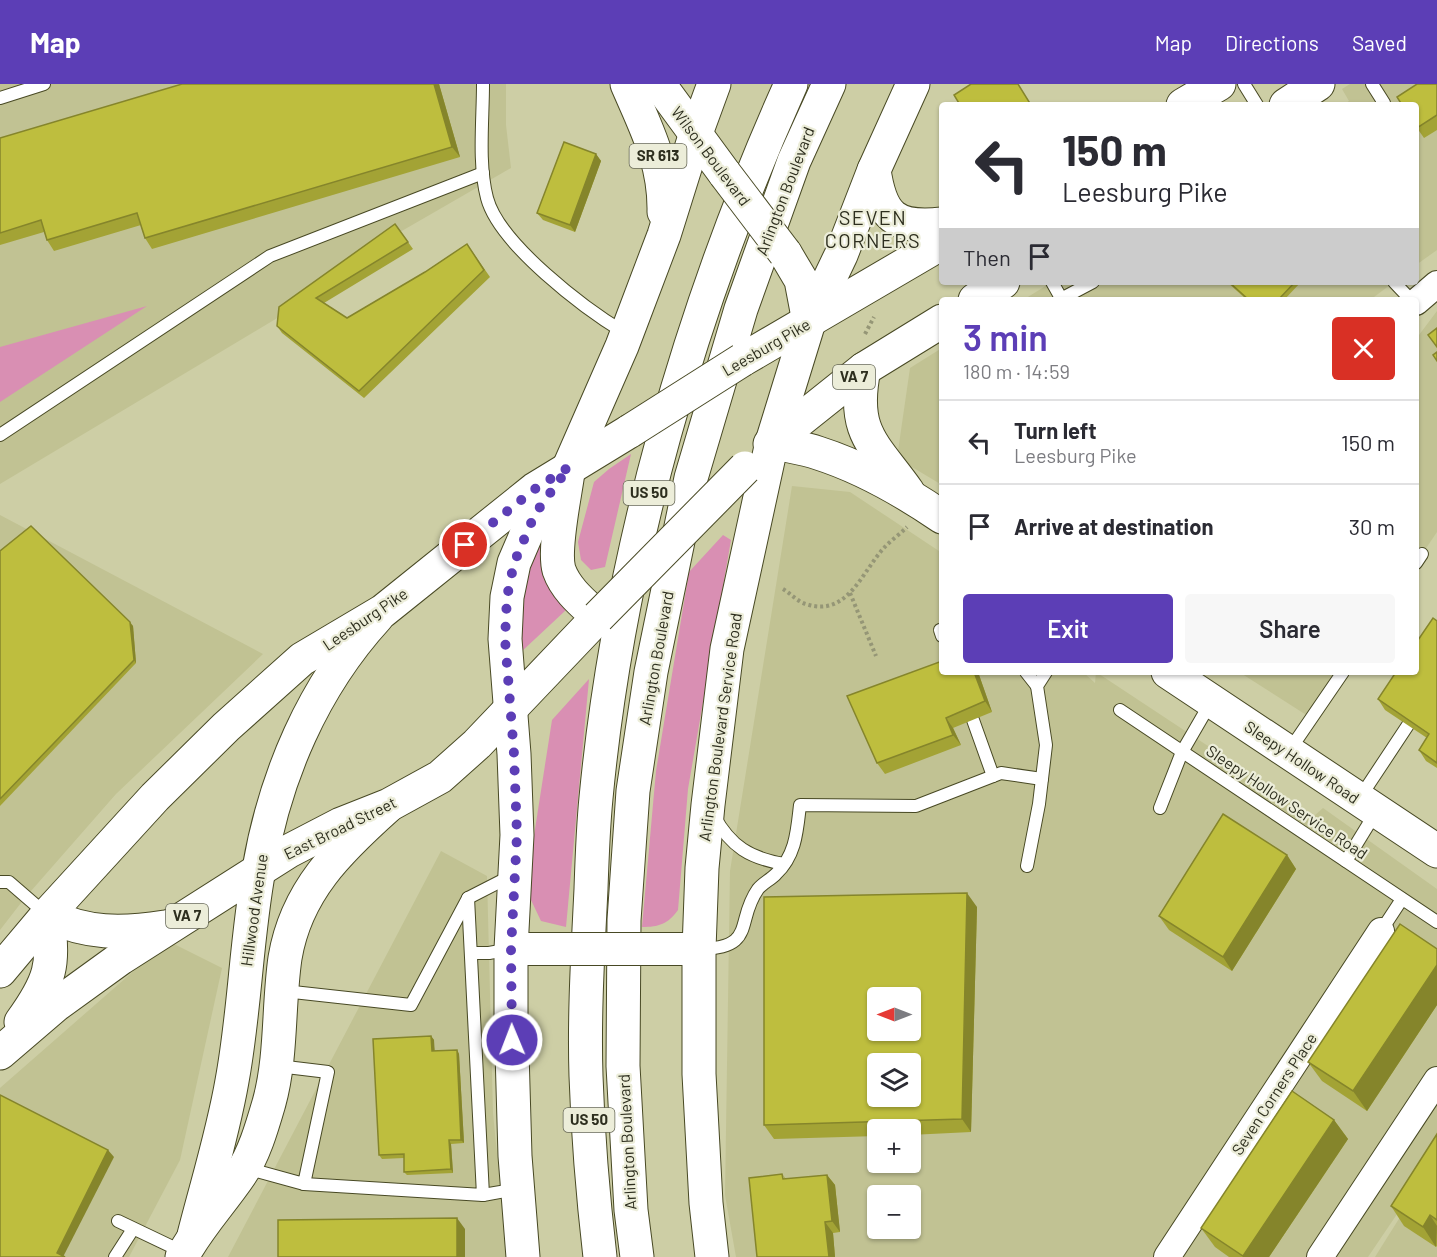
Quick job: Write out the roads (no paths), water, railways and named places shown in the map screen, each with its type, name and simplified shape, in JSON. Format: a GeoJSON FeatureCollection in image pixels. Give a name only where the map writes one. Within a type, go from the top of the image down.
{"type":"FeatureCollection","features":[{"type":"Feature","properties":{"kind":"main road","name":"SR 613"},"geometry":{"type":"LineString","coordinates":[[627,84],[658,156],[664,201],[664,235]]}},
{"type":"Feature","properties":{"kind":"main road","name":"Wilson Boulevard"},"geometry":{"type":"LineString","coordinates":[[659,84],[695,136],[785,253],[801,280],[809,322]]}},
{"type":"Feature","properties":{"kind":"main road"},"geometry":{"type":"LineString","coordinates":[[523,1257],[511,1029],[511,949],[517,835],[505,639],[507,597],[514,563],[535,514],[569,467],[626,334],[664,235],[714,84]]}},
{"type":"Feature","properties":{"kind":"main road","name":"US 50"},"geometry":{"type":"LineString","coordinates":[[600,1257],[586,1074],[587,982],[596,799],[611,682],[625,599],[649,494],[698,319],[762,148],[791,84]]}},
{"type":"Feature","properties":{"kind":"main road","name":"Arlington Boulevard"},"geometry":{"type":"LineString","coordinates":[[637,1257],[631,1210],[623,1066],[624,920],[633,791],[651,672],[691,478],[741,309],[794,162],[829,84]]}},
{"type":"Feature","properties":{"kind":"main road","name":"Arlington Boulevard Service Road"},"geometry":{"type":"LineString","coordinates":[[716,1248],[706,1203],[699,1074],[699,949],[702,868],[727,649],[772,442],[809,322],[841,255],[874,170],[913,84]]}},
{"type":"Feature","properties":{"kind":"main road"},"geometry":{"type":"LineString","coordinates":[[1189,102],[1219,84]]}},
{"type":"Feature","properties":{"kind":"main road"},"geometry":{"type":"LineString","coordinates":[[1291,102],[1318,84]]}},
{"type":"Feature","properties":{"kind":"main road"},"geometry":{"type":"LineString","coordinates":[[874,170],[878,196],[886,210],[896,219],[908,225],[939,224]]}},
{"type":"Feature","properties":{"kind":"main road","name":"Leesburg Pike"},"geometry":{"type":"LineString","coordinates":[[0,972],[47,915],[155,797],[226,727],[302,659],[383,611],[535,489],[742,360],[939,245]]}},
{"type":"Feature","properties":{"kind":"main road"},"geometry":{"type":"LineString","coordinates":[[980,297],[998,285]]}},
{"type":"Feature","properties":{"kind":"main road","name":"VA 7"},"geometry":{"type":"LineString","coordinates":[[598,617],[745,468],[863,355],[939,322]]}},
{"type":"Feature","properties":{"kind":"main road"},"geometry":{"type":"LineString","coordinates":[[863,355],[859,395],[862,424],[872,446],[885,459],[909,511]]}},
{"type":"Feature","properties":{"kind":"main road"},"geometry":{"type":"LineString","coordinates":[[772,442],[818,453],[909,511],[939,516]]}},
{"type":"Feature","properties":{"kind":"main road"},"geometry":{"type":"LineString","coordinates":[[569,467],[559,539],[560,571],[572,592],[598,617]]}},
{"type":"Feature","properties":{"kind":"main road","name":"Hillwood Avenue"},"geometry":{"type":"LineString","coordinates":[[187,1248],[220,1137],[232,1080],[258,871],[274,802],[299,735],[331,677],[354,642],[383,611]]}},
{"type":"Feature","properties":{"kind":"main road","name":"East Broad Street"},"geometry":{"type":"LineString","coordinates":[[0,1051],[56,1005],[121,958],[289,851],[341,824],[389,805],[440,777],[477,744],[598,617]]}},
{"type":"Feature","properties":{"kind":"main road","name":"Sleepy Hollow Road"},"geometry":{"type":"LineString","coordinates":[[1173,675],[1437,851]]}},
{"type":"Feature","properties":{"kind":"main road"},"geometry":{"type":"LineString","coordinates":[[187,1248],[244,1167],[255,1145],[269,1102],[277,1066],[285,958],[294,922],[305,897],[319,876],[351,839],[389,805]]}},
{"type":"Feature","properties":{"kind":"main road"},"geometry":{"type":"LineString","coordinates":[[47,915],[67,924],[91,930],[132,931],[172,926]]}},
{"type":"Feature","properties":{"kind":"main road"},"geometry":{"type":"LineString","coordinates":[[0,1051],[39,997],[48,977],[52,941],[47,915]]}},
{"type":"Feature","properties":{"kind":"street"},"geometry":{"type":"LineString","coordinates":[[1419,299],[1437,284]]}},
{"type":"Feature","properties":{"kind":"street","name":"Seven Corners Place"},"geometry":{"type":"LineString","coordinates":[[1167,1257],[1381,931]]}},
{"type":"Feature","properties":{"kind":"street"},"geometry":{"type":"LineString","coordinates":[[511,949],[699,949]]}},
{"type":"Feature","properties":{"kind":"street"},"geometry":{"type":"LineString","coordinates":[[1320,1257],[1437,1080]]}},
{"type":"Feature","properties":{"kind":"lane"},"geometry":{"type":"LineString","coordinates":[[0,98],[44,84]]}},
{"type":"Feature","properties":{"kind":"lane"},"geometry":{"type":"LineString","coordinates":[[483,84],[483,173],[488,200],[498,224],[532,261],[598,317],[626,334]]}},
{"type":"Feature","properties":{"kind":"lane"},"geometry":{"type":"LineString","coordinates":[[1244,84],[1255,102]]}},
{"type":"Feature","properties":{"kind":"lane"},"geometry":{"type":"LineString","coordinates":[[1372,84],[1382,102]]}},
{"type":"Feature","properties":{"kind":"lane"},"geometry":{"type":"LineString","coordinates":[[0,435],[270,256],[483,173]]}},
{"type":"Feature","properties":{"kind":"lane"},"geometry":{"type":"LineString","coordinates":[[1064,297],[1087,285]]}},
{"type":"Feature","properties":{"kind":"lane"},"geometry":{"type":"LineString","coordinates":[[1397,285],[1408,297]]}},
{"type":"Feature","properties":{"kind":"lane"},"geometry":{"type":"LineString","coordinates":[[1027,866],[1039,804],[1046,745],[1037,686],[1028,675]]}},
{"type":"Feature","properties":{"kind":"lane"},"geometry":{"type":"LineString","coordinates":[[1037,686],[1044,675]]}},
{"type":"Feature","properties":{"kind":"lane"},"geometry":{"type":"LineString","coordinates":[[1289,752],[1341,675]]}},
{"type":"Feature","properties":{"kind":"lane"},"geometry":{"type":"LineString","coordinates":[[1160,808],[1182,752],[1212,701]]}},
{"type":"Feature","properties":{"kind":"lane","name":"Sleepy Hollow Service Road"},"geometry":{"type":"LineString","coordinates":[[1120,710],[1437,922]]}},
{"type":"Feature","properties":{"kind":"lane"},"geometry":{"type":"LineString","coordinates":[[973,720],[993,776]]}},
{"type":"Feature","properties":{"kind":"lane"},"geometry":{"type":"LineString","coordinates":[[1346,861],[1368,805],[1408,725]]}},
{"type":"Feature","properties":{"kind":"lane"},"geometry":{"type":"LineString","coordinates":[[699,949],[728,945],[739,936],[745,926],[752,900],[759,888],[784,864],[796,841],[800,805],[916,806],[1001,772],[1042,779]]}},
{"type":"Feature","properties":{"kind":"lane"},"geometry":{"type":"LineString","coordinates":[[708,805],[724,835],[742,849],[768,861],[784,864]]}},
{"type":"Feature","properties":{"kind":"lane"},"geometry":{"type":"LineString","coordinates":[[283,991],[411,1005],[468,898],[515,874]]}},
{"type":"Feature","properties":{"kind":"lane"},"geometry":{"type":"LineString","coordinates":[[0,882],[9,882],[47,915]]}},
{"type":"Feature","properties":{"kind":"lane"},"geometry":{"type":"LineString","coordinates":[[468,898],[483,1195]]}},
{"type":"Feature","properties":{"kind":"lane"},"geometry":{"type":"LineString","coordinates":[[1381,931],[1402,899]]}},
{"type":"Feature","properties":{"kind":"lane"},"geometry":{"type":"LineString","coordinates":[[471,953],[511,949]]}},
{"type":"Feature","properties":{"kind":"lane"},"geometry":{"type":"LineString","coordinates":[[277,1066],[328,1072],[304,1184]]}},
{"type":"Feature","properties":{"kind":"lane"},"geometry":{"type":"LineString","coordinates":[[244,1167],[304,1184],[483,1195],[518,1189]]}},
{"type":"Feature","properties":{"kind":"lane"},"geometry":{"type":"LineString","coordinates":[[118,1221],[133,1229],[187,1248]]}},
{"type":"Feature","properties":{"kind":"lane"},"geometry":{"type":"LineString","coordinates":[[115,1257],[133,1229]]}},
{"type":"Feature","properties":{"kind":"district","name":"SEVEN CORNERS"},"geometry":{"type":"Point","coordinates":[873,230]}}]}
